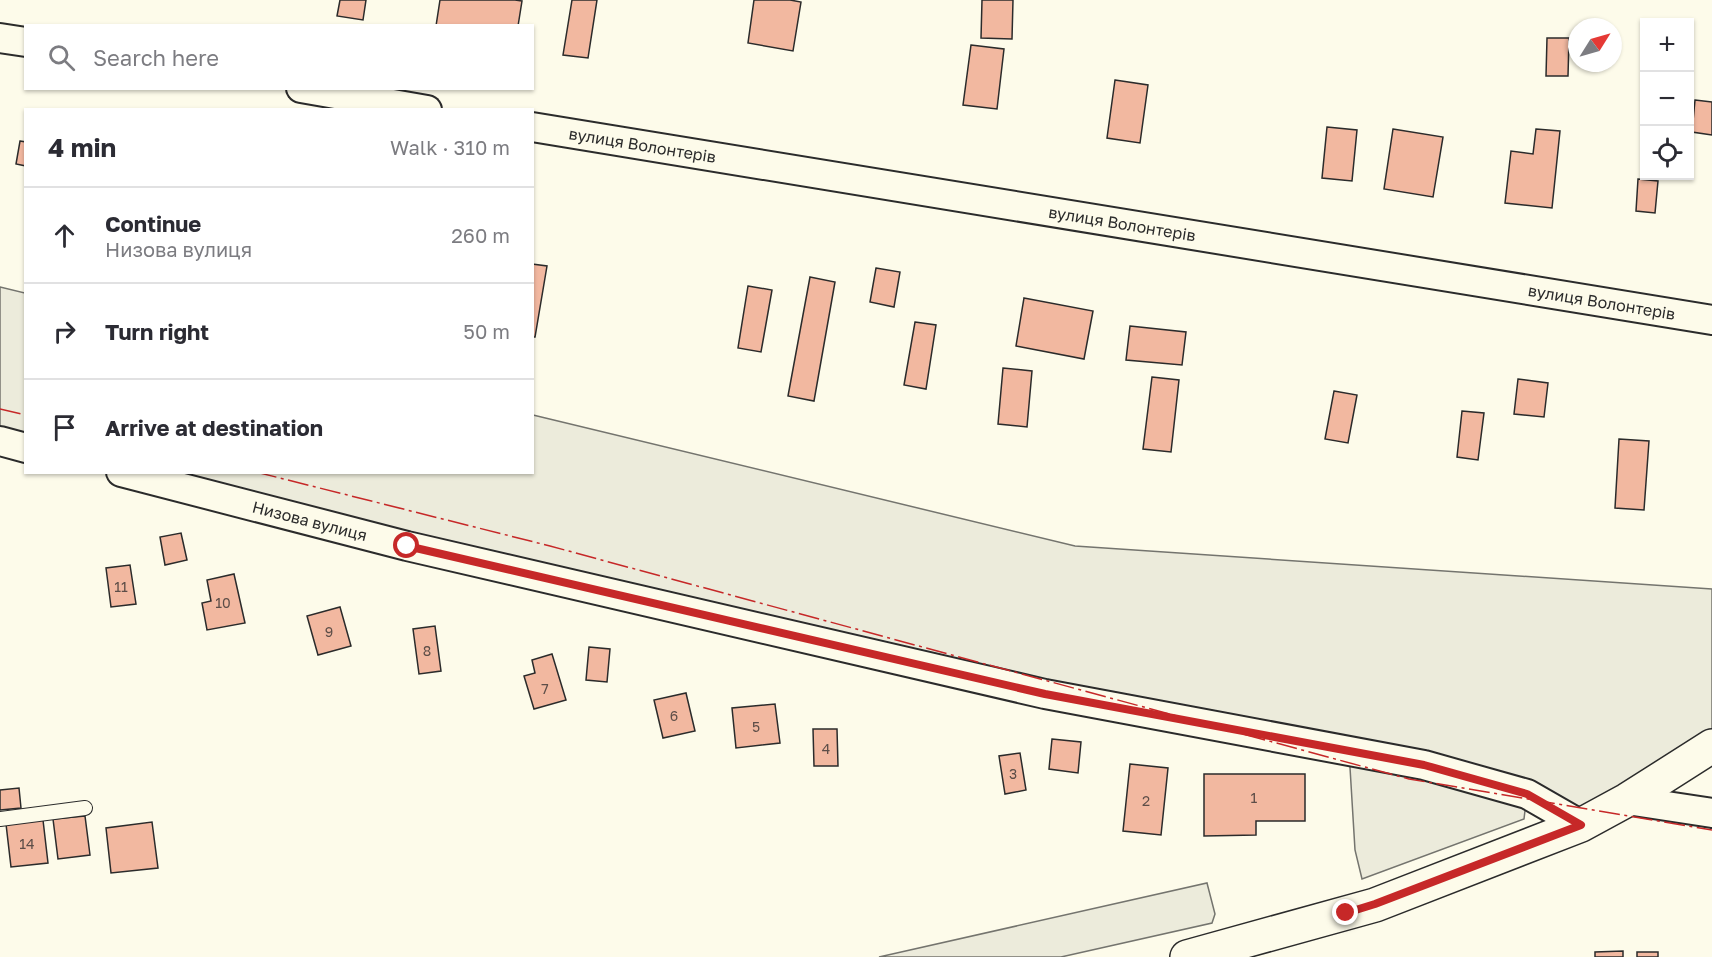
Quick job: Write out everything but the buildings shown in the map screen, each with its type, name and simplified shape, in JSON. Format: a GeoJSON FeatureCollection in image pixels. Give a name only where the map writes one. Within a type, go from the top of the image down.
{"type":"FeatureCollection","features":[{"type":"Feature","properties":{"kind":"street"},"geometry":{"type":"LineString","coordinates":[[0,38],[24,42]]}},
{"type":"Feature","properties":{"kind":"street"},"geometry":{"type":"LineString","coordinates":[[312,90],[416,108]]}},
{"type":"Feature","properties":{"kind":"street","name":"вулиця Волонтерів"},"geometry":{"type":"LineString","coordinates":[[534,127],[1712,320]]}},
{"type":"Feature","properties":{"kind":"street"},"geometry":{"type":"LineString","coordinates":[[0,441],[24,447]]}},
{"type":"Feature","properties":{"kind":"street","name":"Низова вулиця"},"geometry":{"type":"LineString","coordinates":[[129,474],[407,546],[1045,694],[1424,765],[1527,794],[1581,825]]}},
{"type":"Feature","properties":{"kind":"street"},"geometry":{"type":"LineString","coordinates":[[1186,957],[1375,904],[1581,825],[1627,800],[1712,746]]}},
{"type":"Feature","properties":{"kind":"street"},"geometry":{"type":"LineString","coordinates":[[1627,800],[1712,813]]}},
{"type":"Feature","properties":{"kind":"lane"},"geometry":{"type":"LineString","coordinates":[[0,819],[85,808]]}},
{"type":"Feature","properties":{"kind":"shaded area"},"geometry":{"type":"Polygon","coordinates":[[[0,287],[24,293],[24,448],[0,441],[0,287]]]}},
{"type":"Feature","properties":{"kind":"shaded area"},"geometry":{"type":"Polygon","coordinates":[[[534,415],[1075,546],[1712,589],[1712,746],[1581,825],[1527,794],[1524,819],[1362,879],[1355,850],[1349,751],[125,474],[534,474],[534,415]]]}},
{"type":"Feature","properties":{"kind":"shaded area"},"geometry":{"type":"Polygon","coordinates":[[[1207,883],[1215,914],[1212,923],[1061,957],[879,957],[1207,883]]]}},
{"type":"Feature","properties":{"kind":"power"},"geometry":{"type":"LineString","coordinates":[[0,409],[24,415]]}},
{"type":"Feature","properties":{"kind":"power"},"geometry":{"type":"LineString","coordinates":[[264,474],[550,546],[1409,779],[1712,830]]}},
{"type":"Feature","properties":{"kind":"route"},"geometry":{"type":"LineString","coordinates":[[407,546],[1045,694],[1424,765],[1527,794],[1581,825],[1346,913]]}}]}
